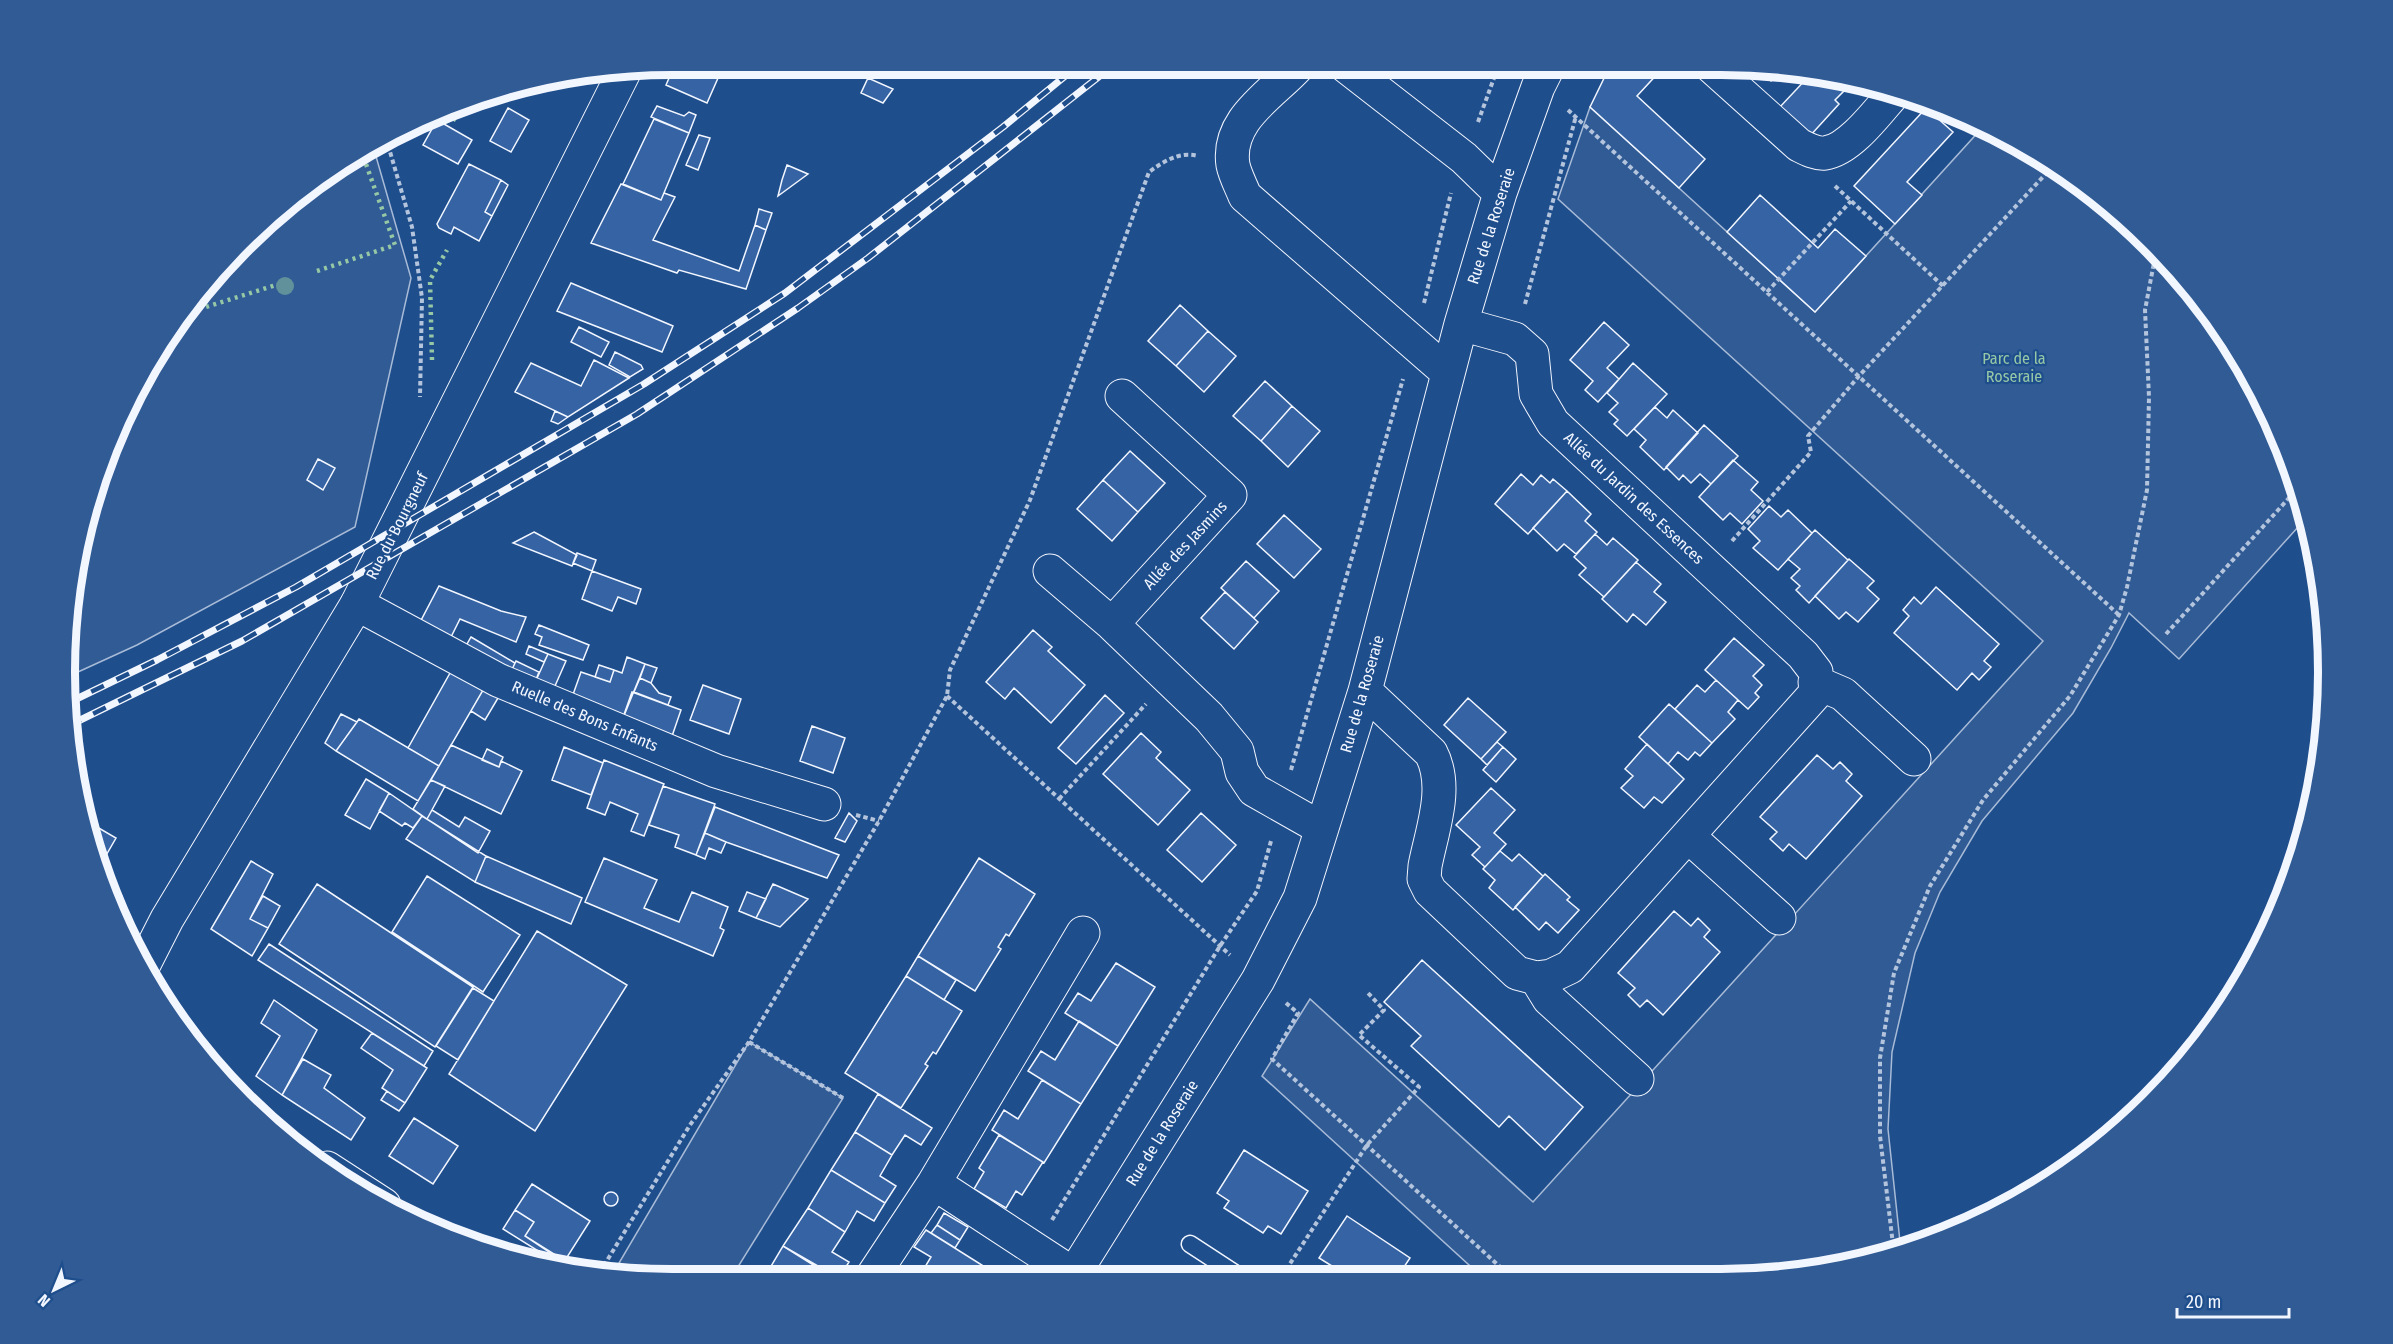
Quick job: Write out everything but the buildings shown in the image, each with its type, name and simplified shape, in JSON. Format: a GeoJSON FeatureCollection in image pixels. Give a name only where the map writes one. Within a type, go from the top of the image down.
{"type":"FeatureCollection","features":[{"type":"Feature","properties":{"kind":"street"},"geometry":{"type":"LineString","coordinates":[[1288,75],[1260,100],[1243,122],[1235,138],[1233,165],[1245,196],[1446,371]]}},
{"type":"Feature","properties":{"kind":"street"},"geometry":{"type":"LineString","coordinates":[[1357,75],[1464,158],[1500,194]]}},
{"type":"Feature","properties":{"kind":"street","name":"Rue de la Roseraie"},"geometry":{"type":"LineString","coordinates":[[1077,1269],[1258,980],[1300,898],[1365,691],[1446,371],[1500,194],[1544,75]]}},
{"type":"Feature","properties":{"kind":"street"},"geometry":{"type":"LineString","coordinates":[[1721,75],[1799,145],[1812,152],[1825,153],[1849,142],[1889,99]]}},
{"type":"Feature","properties":{"kind":"street","name":"Rue du Bourgneuf"},"geometry":{"type":"LineString","coordinates":[[148,957],[167,919],[357,604],[621,77]]}},
{"type":"Feature","properties":{"kind":"street"},"geometry":{"type":"LineString","coordinates":[[1461,324],[1515,339]]}},
{"type":"Feature","properties":{"kind":"street","name":"Allée du Jardin des Essences"},"geometry":{"type":"LineString","coordinates":[[1515,339],[1532,354],[1536,394],[1553,423],[1803,655],[1816,672],[1815,682]]}},
{"type":"Feature","properties":{"kind":"street","name":"Allée des Jasmins"},"geometry":{"type":"LineString","coordinates":[[1112,624],[1230,495],[1122,396]]}},
{"type":"Feature","properties":{"kind":"street"},"geometry":{"type":"LineString","coordinates":[[1050,571],[1112,624],[1209,717],[1238,751],[1242,772],[1254,790],[1321,828]]}},
{"type":"Feature","properties":{"kind":"street","name":"Ruelle des Bons Enfants"},"geometry":{"type":"LineString","coordinates":[[357,604],[498,680],[716,771],[824,804]]}},
{"type":"Feature","properties":{"kind":"street"},"geometry":{"type":"LineString","coordinates":[[1365,691],[1431,753],[1438,766],[1441,784],[1425,866],[1425,879],[1431,891],[1517,973],[1536,978],[1551,976],[1570,967],[1801,711],[1815,694],[1815,682],[1843,694],[1914,759]]}},
{"type":"Feature","properties":{"kind":"street"},"geometry":{"type":"LineString","coordinates":[[1688,836],[1779,918]]}},
{"type":"Feature","properties":{"kind":"street"},"geometry":{"type":"LineString","coordinates":[[877,1269],[934,1183],[1083,933]]}},
{"type":"Feature","properties":{"kind":"street"},"geometry":{"type":"LineString","coordinates":[[1536,978],[1548,999],[1637,1079]]}},
{"type":"Feature","properties":{"kind":"street"},"geometry":{"type":"LineString","coordinates":[[934,1183],[1063,1269]]}},
{"type":"Feature","properties":{"kind":"lane"},"geometry":{"type":"LineString","coordinates":[[1190,1244],[1228,1269]]}},
{"type":"Feature","properties":{"kind":"path"},"geometry":{"type":"LineString","coordinates":[[1034,1249],[1220,946],[1257,891],[1414,342],[1454,179],[1495,75]]}},
{"type":"Feature","properties":{"kind":"path"},"geometry":{"type":"LineString","coordinates":[[1515,339],[1576,116],[2119,615]]}},
{"type":"Feature","properties":{"kind":"path"},"geometry":{"type":"LineString","coordinates":[[389,147],[412,227],[422,298],[420,405]]}},
{"type":"Feature","properties":{"kind":"path"},"geometry":{"type":"LineString","coordinates":[[604,1265],[690,1125],[749,1042],[879,821],[947,696],[950,670],[1030,500],[1149,172],[1162,163],[1187,153],[1233,165]]}},
{"type":"Feature","properties":{"kind":"path"},"geometry":{"type":"LineString","coordinates":[[1825,153],[1835,186],[1943,286]]}},
{"type":"Feature","properties":{"kind":"path"},"geometry":{"type":"LineString","coordinates":[[1709,567],[1811,452],[1808,436],[1859,376],[2047,172]]}},
{"type":"Feature","properties":{"kind":"path"},"geometry":{"type":"LineString","coordinates":[[1767,292],[1851,201]]}},
{"type":"Feature","properties":{"kind":"path"},"geometry":{"type":"LineString","coordinates":[[1893,1243],[1880,1125],[1880,1058],[1894,974],[1930,886],[1983,800],[2070,696],[2119,615],[2147,490],[2149,397],[2145,310],[2154,262]]}},
{"type":"Feature","properties":{"kind":"path"},"geometry":{"type":"LineString","coordinates":[[2166,634],[2291,496]]}},
{"type":"Feature","properties":{"kind":"path"},"geometry":{"type":"LineString","coordinates":[[1059,799],[1169,679]]}},
{"type":"Feature","properties":{"kind":"path"},"geometry":{"type":"LineString","coordinates":[[947,696],[1220,946]]}},
{"type":"Feature","properties":{"kind":"path"},"geometry":{"type":"LineString","coordinates":[[1258,980],[1298,1013],[1272,1059],[1502,1269]]}},
{"type":"Feature","properties":{"kind":"path"},"geometry":{"type":"LineString","coordinates":[[1287,1269],[1367,1145],[1419,1087],[1359,1035],[1384,1010],[1368,993]]}},
{"type":"Feature","properties":{"kind":"path"},"geometry":{"type":"LineString","coordinates":[[749,1042],[843,1098]]}},
{"type":"Feature","properties":{"kind":"shaded area","name":"Parc de la Roseraie"},"geometry":{"type":"Polygon","coordinates":[[[1590,107],[1815,312],[1977,133],[2020,155],[2084,198],[2115,223],[2170,278],[2217,340],[2238,374],[2273,444],[2298,517],[2300,525],[2179,659],[2129,613],[2073,713],[1982,821],[1940,892],[1915,953],[1892,1052],[1888,1129],[1900,1241],[1876,1249],[1837,1258],[1760,1268],[1473,1269],[1262,1076],[1310,999],[1533,1202],[2043,641],[1558,199],[1590,107]]]}},
{"type":"Feature","properties":{"kind":"shaded area"},"geometry":{"type":"Polygon","coordinates":[[[375,154],[411,278],[355,527],[137,645],[75,673],[80,594],[95,517],[120,444],[137,408],[176,340],[223,278],[278,223],[309,198],[375,154]]]}},
{"type":"Feature","properties":{"kind":"shaded area"},"geometry":{"type":"Polygon","coordinates":[[[749,1042],[843,1098],[737,1269],[633,1268],[625,1267],[619,1263],[749,1042]]]}},
{"type":"Feature","properties":{"kind":"railway"},"geometry":{"type":"LineString","coordinates":[[76,699],[157,660],[296,587],[644,384],[785,293],[1003,127],[1066,75]]}},
{"type":"Feature","properties":{"kind":"railway"},"geometry":{"type":"LineString","coordinates":[[77,722],[242,641],[637,414],[798,308],[868,258],[1101,75]]}},
{"type":"Feature","properties":{"kind":"hedge"},"geometry":{"type":"LineString","coordinates":[[451,117],[456,120]]}},
{"type":"Feature","properties":{"kind":"hedge"},"geometry":{"type":"LineString","coordinates":[[317,271],[395,245],[365,160]]}},
{"type":"Feature","properties":{"kind":"hedge"},"geometry":{"type":"LineString","coordinates":[[432,360],[430,280],[447,250]]}},
{"type":"Feature","properties":{"kind":"hedge"},"geometry":{"type":"LineString","coordinates":[[204,302],[206,307],[276,285]]}}]}
